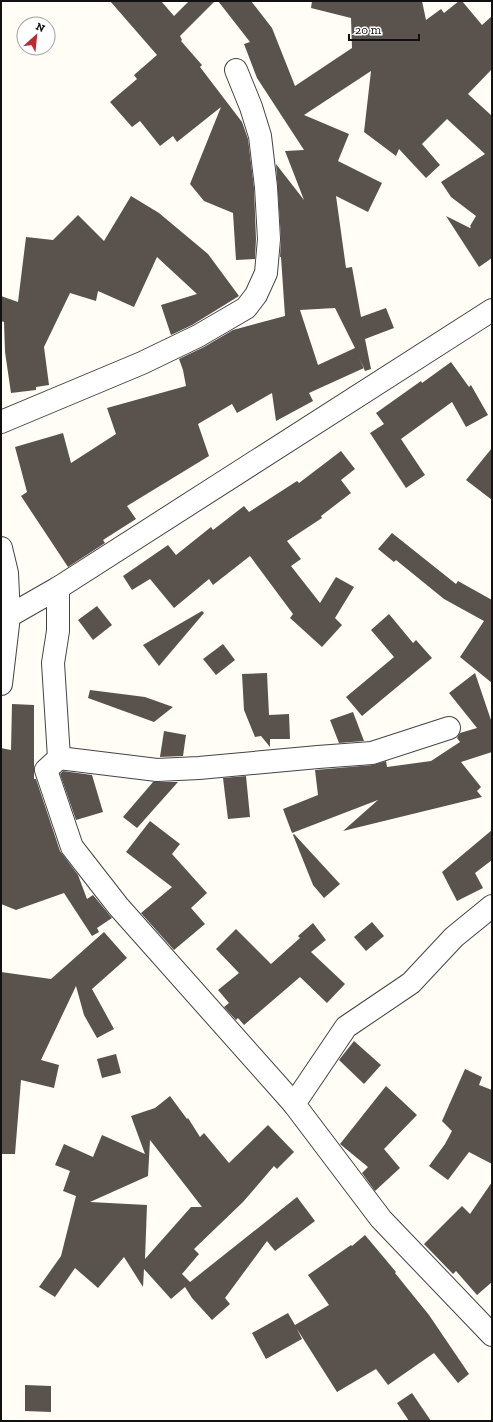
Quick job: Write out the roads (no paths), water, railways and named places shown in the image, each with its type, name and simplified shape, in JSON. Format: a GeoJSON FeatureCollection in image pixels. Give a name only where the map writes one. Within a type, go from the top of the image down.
{"type":"FeatureCollection","features":[{"type":"Feature","properties":{"kind":"street"},"geometry":{"type":"LineString","coordinates":[[1,422],[142,363],[198,336],[246,308],[256,295],[266,273],[269,239],[266,187],[260,136],[251,106],[236,70]]}},
{"type":"Feature","properties":{"kind":"street"},"geometry":{"type":"LineString","coordinates":[[9,616],[58,588],[492,310]]}},
{"type":"Feature","properties":{"kind":"street"},"geometry":{"type":"LineString","coordinates":[[1,548],[8,573],[9,616],[1,684]]}},
{"type":"Feature","properties":{"kind":"street"},"geometry":{"type":"LineString","coordinates":[[58,588],[58,631],[53,663],[59,758]]}},
{"type":"Feature","properties":{"kind":"street"},"geometry":{"type":"LineString","coordinates":[[449,728],[372,753],[199,768],[157,770],[59,758],[46,770],[72,847],[118,906],[294,1104],[381,1219],[492,1334]]}},
{"type":"Feature","properties":{"kind":"street"},"geometry":{"type":"LineString","coordinates":[[294,1104],[346,1027],[411,983],[454,937],[492,906]]}}]}
